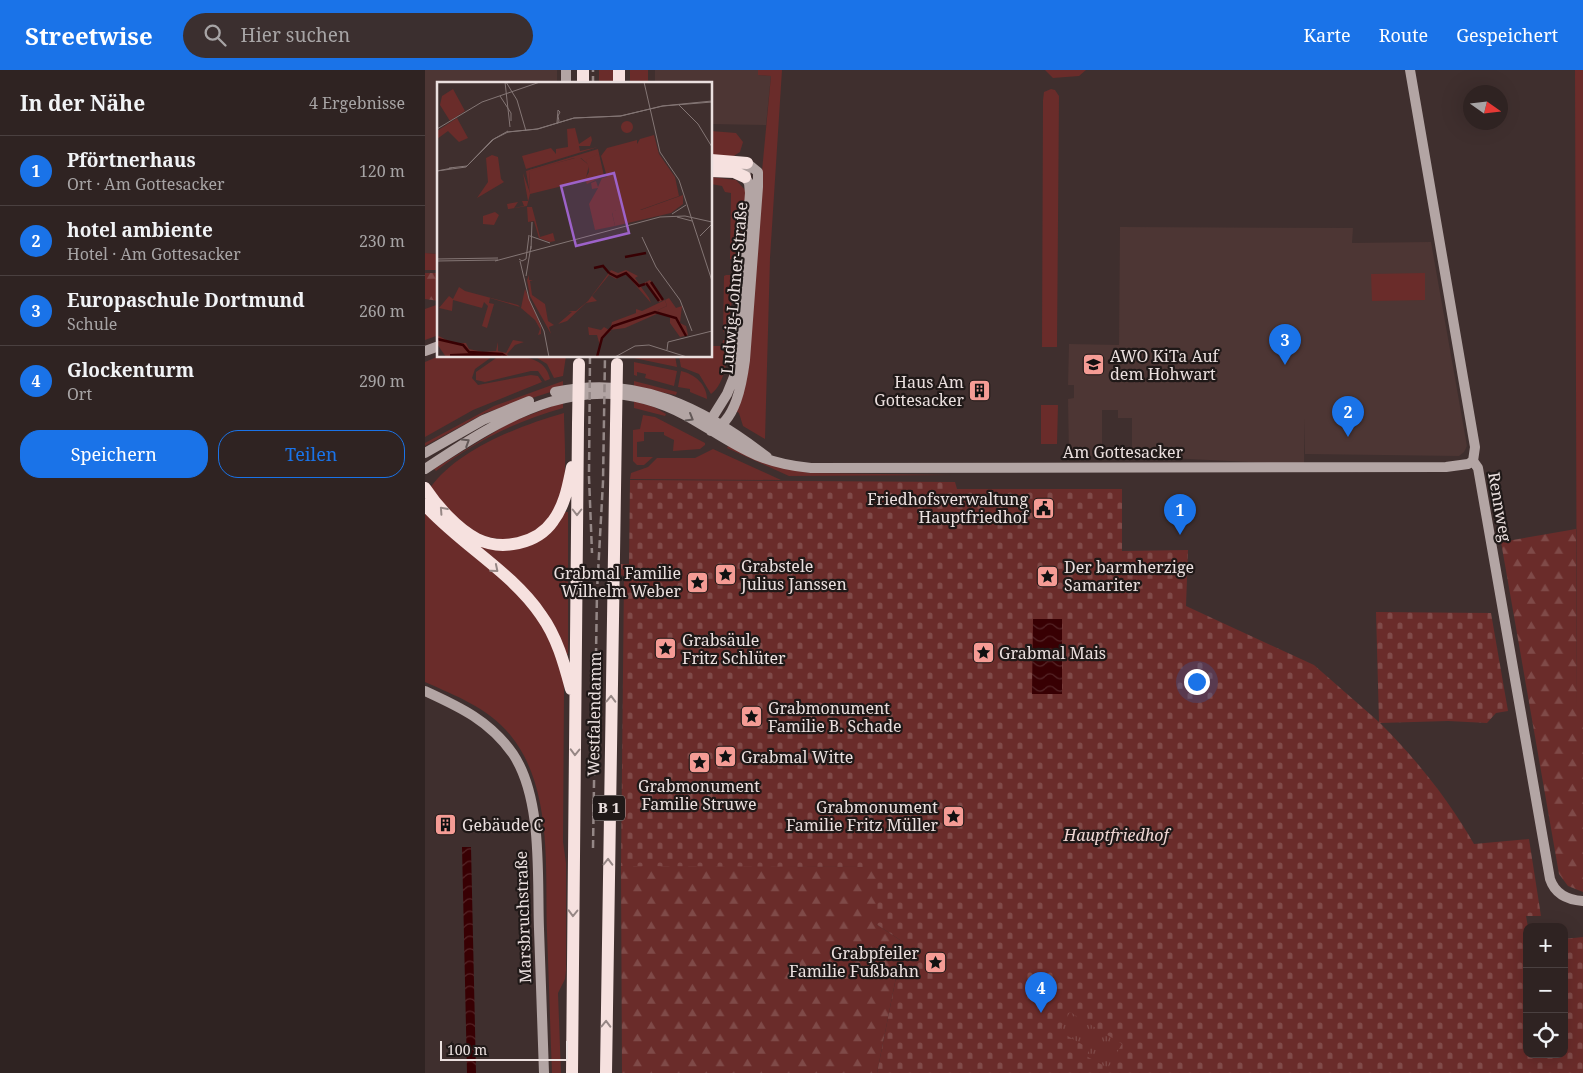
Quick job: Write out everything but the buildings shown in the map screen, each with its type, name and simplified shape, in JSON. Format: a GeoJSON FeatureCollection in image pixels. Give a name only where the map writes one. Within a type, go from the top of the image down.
{"type":"FeatureCollection","features":[{"type":"Feature","properties":{"kind":"highway"},"geometry":{"type":"LineString","coordinates":[[713,160],[747,163]]}},
{"type":"Feature","properties":{"kind":"highway"},"geometry":{"type":"LineString","coordinates":[[713,171],[734,172],[745,176]]}},
{"type":"Feature","properties":{"kind":"highway","name":"Westfalendamm"},"geometry":{"type":"LineString","coordinates":[[572,1073],[579,360]]}},
{"type":"Feature","properties":{"kind":"highway","name":"Westfalendamm"},"geometry":{"type":"LineString","coordinates":[[606,1073],[617,360]]}},
{"type":"Feature","properties":{"kind":"highway"},"geometry":{"type":"LineString","coordinates":[[425,488],[446,513],[477,539],[501,544],[520,543],[548,528],[560,510],[577,445]]}},
{"type":"Feature","properties":{"kind":"highway"},"geometry":{"type":"LineString","coordinates":[[425,505],[443,524],[531,602],[550,629],[557,645],[575,703]]}},
{"type":"Feature","properties":{"kind":"street","name":"Rennweg"},"geometry":{"type":"LineString","coordinates":[[1410,70],[1475,447],[1473,461],[1478,468],[1551,879],[1556,889],[1566,897],[1583,901]]}},
{"type":"Feature","properties":{"kind":"street"},"geometry":{"type":"LineString","coordinates":[[745,176],[757,172],[747,163]]}},
{"type":"Feature","properties":{"kind":"street","name":"Ludwig-Lohner-Straße"},"geometry":{"type":"LineString","coordinates":[[711,431],[712,418],[727,394],[737,372],[749,206],[749,184],[745,176],[747,163]]}},
{"type":"Feature","properties":{"kind":"street","name":"Ludwig-Lohner-Straße"},"geometry":{"type":"LineString","coordinates":[[721,426],[730,413],[739,392],[744,365],[756,226],[757,172]]}},
{"type":"Feature","properties":{"kind":"street"},"geometry":{"type":"LineString","coordinates":[[425,351],[437,345]]}},
{"type":"Feature","properties":{"kind":"street","name":"Am Gottesacker"},"geometry":{"type":"LineString","coordinates":[[425,453],[483,420],[531,400],[563,390],[605,387],[634,390],[674,400],[712,418],[772,461]]}},
{"type":"Feature","properties":{"kind":"street","name":"Am Gottesacker"},"geometry":{"type":"LineString","coordinates":[[425,469],[491,427],[533,407],[563,397],[605,395],[643,399],[670,408],[741,450],[760,459],[811,468],[1446,467],[1468,464],[1473,461]]}},
{"type":"Feature","properties":{"kind":"street"},"geometry":{"type":"LineString","coordinates":[[711,431],[721,426]]}},
{"type":"Feature","properties":{"kind":"street","name":"Marsbruchstraße"},"geometry":{"type":"LineString","coordinates":[[425,691],[474,715],[488,725],[513,755],[524,779],[534,824],[537,863],[544,1073]]}},
{"type":"Feature","properties":{"kind":"shaded area"},"geometry":{"type":"Polygon","coordinates":[[[425,70],[557,70],[557,82],[437,82],[437,254],[425,253],[425,70]]]}},
{"type":"Feature","properties":{"kind":"shaded area"},"geometry":{"type":"Polygon","coordinates":[[[655,70],[758,70],[759,75],[771,76],[766,125],[713,124],[713,82],[655,82],[655,70]]]}},
{"type":"Feature","properties":{"kind":"shaded area"},"geometry":{"type":"Polygon","coordinates":[[[1120,227],[1353,228],[1352,243],[1431,242],[1467,446],[1464,452],[1459,456],[1305,454],[1304,419],[1304,465],[1132,456],[1132,418],[1118,418],[1118,410],[1102,410],[1102,456],[1069,457],[1068,399],[1074,398],[1074,385],[1068,385],[1069,344],[1119,345],[1120,227]]]}},
{"type":"Feature","properties":{"kind":"green space"},"geometry":{"type":"Polygon","coordinates":[[[599,70],[614,70],[613,82],[599,82],[599,70]]]}},
{"type":"Feature","properties":{"kind":"green space"},"geometry":{"type":"Polygon","coordinates":[[[630,70],[648,70],[648,82],[630,82],[630,70]]]}},
{"type":"Feature","properties":{"kind":"green space"},"geometry":{"type":"Polygon","coordinates":[[[758,70],[782,70],[770,258],[765,439],[743,426],[739,413],[734,410],[762,171],[771,76],[758,75],[758,70]]]}},
{"type":"Feature","properties":{"kind":"green space"},"geometry":{"type":"Polygon","coordinates":[[[1045,70],[1086,70],[1079,76],[1053,78],[1045,70]]]}},
{"type":"Feature","properties":{"kind":"green space"},"geometry":{"type":"Polygon","coordinates":[[[1575,70],[1583,70],[1583,710],[1577,710],[1575,70]]]}},
{"type":"Feature","properties":{"kind":"green space"},"geometry":{"type":"Polygon","coordinates":[[[1051,89],[1055,90],[1059,96],[1057,347],[1042,347],[1043,100],[1044,92],[1051,89]]]}},
{"type":"Feature","properties":{"kind":"green space"},"geometry":{"type":"Polygon","coordinates":[[[713,131],[736,133],[743,142],[740,152],[732,157],[713,156],[713,131]]]}},
{"type":"Feature","properties":{"kind":"green space"},"geometry":{"type":"Polygon","coordinates":[[[713,177],[736,180],[746,191],[744,242],[736,242],[735,259],[730,259],[731,193],[725,192],[722,186],[713,184],[713,177]]]}},
{"type":"Feature","properties":{"kind":"green space"},"geometry":{"type":"Polygon","coordinates":[[[425,253],[437,254],[437,270],[425,270],[425,253]]]}},
{"type":"Feature","properties":{"kind":"green space"},"geometry":{"type":"Polygon","coordinates":[[[425,273],[437,273],[437,301],[425,299],[425,273]]]}},
{"type":"Feature","properties":{"kind":"green space"},"geometry":{"type":"Polygon","coordinates":[[[1425,273],[1425,300],[1372,301],[1371,274],[1425,273]]]}},
{"type":"Feature","properties":{"kind":"green space"},"geometry":{"type":"Polygon","coordinates":[[[734,275],[731,310],[723,333],[724,276],[734,275]]]}},
{"type":"Feature","properties":{"kind":"green space"},"geometry":{"type":"Polygon","coordinates":[[[437,305],[437,336],[425,340],[425,309],[437,305]]]}},
{"type":"Feature","properties":{"kind":"green space"},"geometry":{"type":"Polygon","coordinates":[[[723,340],[729,340],[723,377],[711,394],[699,374],[681,367],[679,358],[713,358],[713,346],[722,346],[723,340]]]}},
{"type":"Feature","properties":{"kind":"green space"},"geometry":{"type":"Polygon","coordinates":[[[437,357],[490,358],[475,369],[472,378],[478,385],[531,375],[538,376],[542,382],[473,410],[425,437],[425,362],[437,357]]]}},
{"type":"Feature","properties":{"kind":"green space"},"geometry":{"type":"Polygon","coordinates":[[[496,358],[530,358],[543,365],[550,379],[545,381],[538,371],[531,371],[485,382],[476,380],[476,372],[496,358]]]}},
{"type":"Feature","properties":{"kind":"green space"},"geometry":{"type":"Polygon","coordinates":[[[537,358],[566,358],[563,376],[554,378],[547,364],[537,358]]]}},
{"type":"Feature","properties":{"kind":"green space"},"geometry":{"type":"Polygon","coordinates":[[[634,358],[675,358],[677,367],[634,358]]]}},
{"type":"Feature","properties":{"kind":"green space"},"geometry":{"type":"Polygon","coordinates":[[[634,362],[677,371],[674,386],[645,378],[646,374],[637,372],[637,376],[634,375],[634,362]]]}},
{"type":"Feature","properties":{"kind":"green space"},"geometry":{"type":"Polygon","coordinates":[[[681,371],[695,377],[699,381],[705,389],[707,399],[690,392],[690,389],[678,387],[681,371]]]}},
{"type":"Feature","properties":{"kind":"green space"},"geometry":{"type":"Polygon","coordinates":[[[563,381],[563,388],[485,413],[425,446],[425,443],[494,406],[563,381]]]}},
{"type":"Feature","properties":{"kind":"green space"},"geometry":{"type":"Polygon","coordinates":[[[634,381],[677,392],[676,395],[634,387],[634,381]]]}},
{"type":"Feature","properties":{"kind":"green space"},"geometry":{"type":"Polygon","coordinates":[[[634,401],[654,407],[666,414],[665,416],[634,408],[634,401]]]}},
{"type":"Feature","properties":{"kind":"green space"},"geometry":{"type":"Polygon","coordinates":[[[563,402],[563,408],[512,426],[480,442],[436,471],[434,469],[509,423],[563,402]]]}},
{"type":"Feature","properties":{"kind":"green space"},"geometry":{"type":"Polygon","coordinates":[[[1041,405],[1058,405],[1057,444],[1041,444],[1041,405]]]}},
{"type":"Feature","properties":{"kind":"green space"},"geometry":{"type":"Polygon","coordinates":[[[564,413],[565,468],[563,489],[555,511],[535,531],[511,539],[497,539],[483,535],[469,529],[458,520],[430,488],[442,474],[473,451],[509,432],[564,413]]]}},
{"type":"Feature","properties":{"kind":"green space"},"geometry":{"type":"Polygon","coordinates":[[[643,415],[655,417],[705,443],[705,445],[700,449],[673,451],[674,440],[664,435],[664,432],[644,432],[644,441],[637,442],[637,457],[653,457],[644,465],[637,465],[633,461],[633,430],[640,429],[643,415]]]}},
{"type":"Feature","properties":{"kind":"green space"},"geometry":{"type":"Polygon","coordinates":[[[728,446],[766,463],[809,473],[952,475],[789,476],[727,448],[728,446]]]}},
{"type":"Feature","properties":{"kind":"green space"},"geometry":{"type":"Polygon","coordinates":[[[713,449],[781,480],[630,479],[631,473],[648,467],[657,458],[695,458],[713,449]]]}},
{"type":"Feature","properties":{"kind":"green space","name":"Hauptfriedhof"},"geometry":{"type":"Polygon","coordinates":[[[630,480],[955,482],[957,489],[1122,489],[1122,551],[1188,550],[1186,606],[1314,665],[1379,722],[1376,612],[1491,613],[1508,711],[1496,713],[1487,723],[1448,721],[1380,723],[1431,780],[1454,811],[1474,844],[1529,839],[1541,916],[1526,916],[1527,923],[1523,923],[1523,1058],[1568,1058],[1568,939],[1583,937],[1583,1073],[877,1073],[903,942],[876,924],[876,867],[621,866],[624,576],[621,575],[621,564],[629,564],[630,480]]]}},
{"type":"Feature","properties":{"kind":"green space"},"geometry":{"type":"Polygon","coordinates":[[[425,495],[451,524],[513,547],[563,512],[568,512],[568,654],[566,654],[552,626],[425,499],[425,495]]]}},
{"type":"Feature","properties":{"kind":"green space"},"geometry":{"type":"Polygon","coordinates":[[[425,510],[516,591],[544,625],[563,675],[563,842],[566,863],[566,971],[565,979],[558,993],[561,1073],[552,1073],[546,857],[544,830],[534,780],[525,757],[502,726],[482,710],[425,682],[425,510]]]}},
{"type":"Feature","properties":{"kind":"green space"},"geometry":{"type":"Polygon","coordinates":[[[1576,529],[1577,709],[1583,710],[1583,892],[1568,886],[1559,874],[1501,542],[1576,529]]]}},
{"type":"Feature","properties":{"kind":"green space"},"geometry":{"type":"Polygon","coordinates":[[[621,866],[876,867],[876,924],[903,942],[877,1073],[622,1073],[621,866]]]}},
{"type":"Feature","properties":{"kind":"green space"},"geometry":{"type":"Polygon","coordinates":[[[1070,1012],[1122,1044],[1108,1068],[1086,1056],[1090,1049],[1059,1031],[1070,1012]]]}},
{"type":"Feature","properties":{"kind":"water"},"geometry":{"type":"Polygon","coordinates":[[[1033,619],[1062,619],[1062,694],[1032,694],[1033,619]]]}},
{"type":"Feature","properties":{"kind":"water"},"geometry":{"type":"Polygon","coordinates":[[[462,847],[471,847],[476,1073],[467,1073],[462,847]]]}},
{"type":"Feature","properties":{"kind":"railway"},"geometry":{"type":"LineString","coordinates":[[593,70],[593,82]]}},
{"type":"Feature","properties":{"kind":"railway"},"geometry":{"type":"LineString","coordinates":[[590,358],[589,477],[592,553]]}},
{"type":"Feature","properties":{"kind":"railway"},"geometry":{"type":"LineString","coordinates":[[593,848],[597,591],[603,482],[605,358]]}},
{"type":"Feature","properties":{"kind":"place","name":"AWO KiTa Auf dem Hohwart"},"geometry":{"type":"Point","coordinates":[1094,365]}},
{"type":"Feature","properties":{"kind":"place","name":"Europaschule Dortmund"},"geometry":{"type":"Point","coordinates":[1285,365]}},
{"type":"Feature","properties":{"kind":"place","name":"Haus Am Gottesacker"},"geometry":{"type":"Point","coordinates":[980,391]}},
{"type":"Feature","properties":{"kind":"place","name":"hotel ambiente"},"geometry":{"type":"Point","coordinates":[1348,437]}},
{"type":"Feature","properties":{"kind":"place","name":"Friedhofsverwaltung Hauptfriedhof"},"geometry":{"type":"Point","coordinates":[1044,508]}},
{"type":"Feature","properties":{"kind":"place","name":"Pförtnerhaus"},"geometry":{"type":"Point","coordinates":[1180,535]}},
{"type":"Feature","properties":{"kind":"place","name":"Grabstele Julius Janssen"},"geometry":{"type":"Point","coordinates":[725,575]}},
{"type":"Feature","properties":{"kind":"place","name":"Der barmherzige Samariter"},"geometry":{"type":"Point","coordinates":[1048,576]}},
{"type":"Feature","properties":{"kind":"place","name":"Grabmal Familie Wilhelm Weber"},"geometry":{"type":"Point","coordinates":[697,582]}},
{"type":"Feature","properties":{"kind":"place","name":"Grabsäule Fritz Schlüter"},"geometry":{"type":"Point","coordinates":[666,649]}},
{"type":"Feature","properties":{"kind":"place","name":"Grabmal Mais"},"geometry":{"type":"Point","coordinates":[983,653]}},
{"type":"Feature","properties":{"kind":"place","name":"Grabmonument Familie B. Schade"},"geometry":{"type":"Point","coordinates":[752,717]}},
{"type":"Feature","properties":{"kind":"place","name":"Grabmal Witte"},"geometry":{"type":"Point","coordinates":[725,757]}},
{"type":"Feature","properties":{"kind":"place","name":"Grabmonument Familie Struwe"},"geometry":{"type":"Point","coordinates":[699,762]}},
{"type":"Feature","properties":{"kind":"place","name":"Grabmonument Familie Fritz Müller"},"geometry":{"type":"Point","coordinates":[954,816]}},
{"type":"Feature","properties":{"kind":"place","name":"Gebäude C"},"geometry":{"type":"Point","coordinates":[446,825]}},
{"type":"Feature","properties":{"kind":"place","name":"Grabpfeiler Familie Fußbahn"},"geometry":{"type":"Point","coordinates":[935,962]}},
{"type":"Feature","properties":{"kind":"place","name":"Glockenturm"},"geometry":{"type":"Point","coordinates":[1041,1013]}}]}
